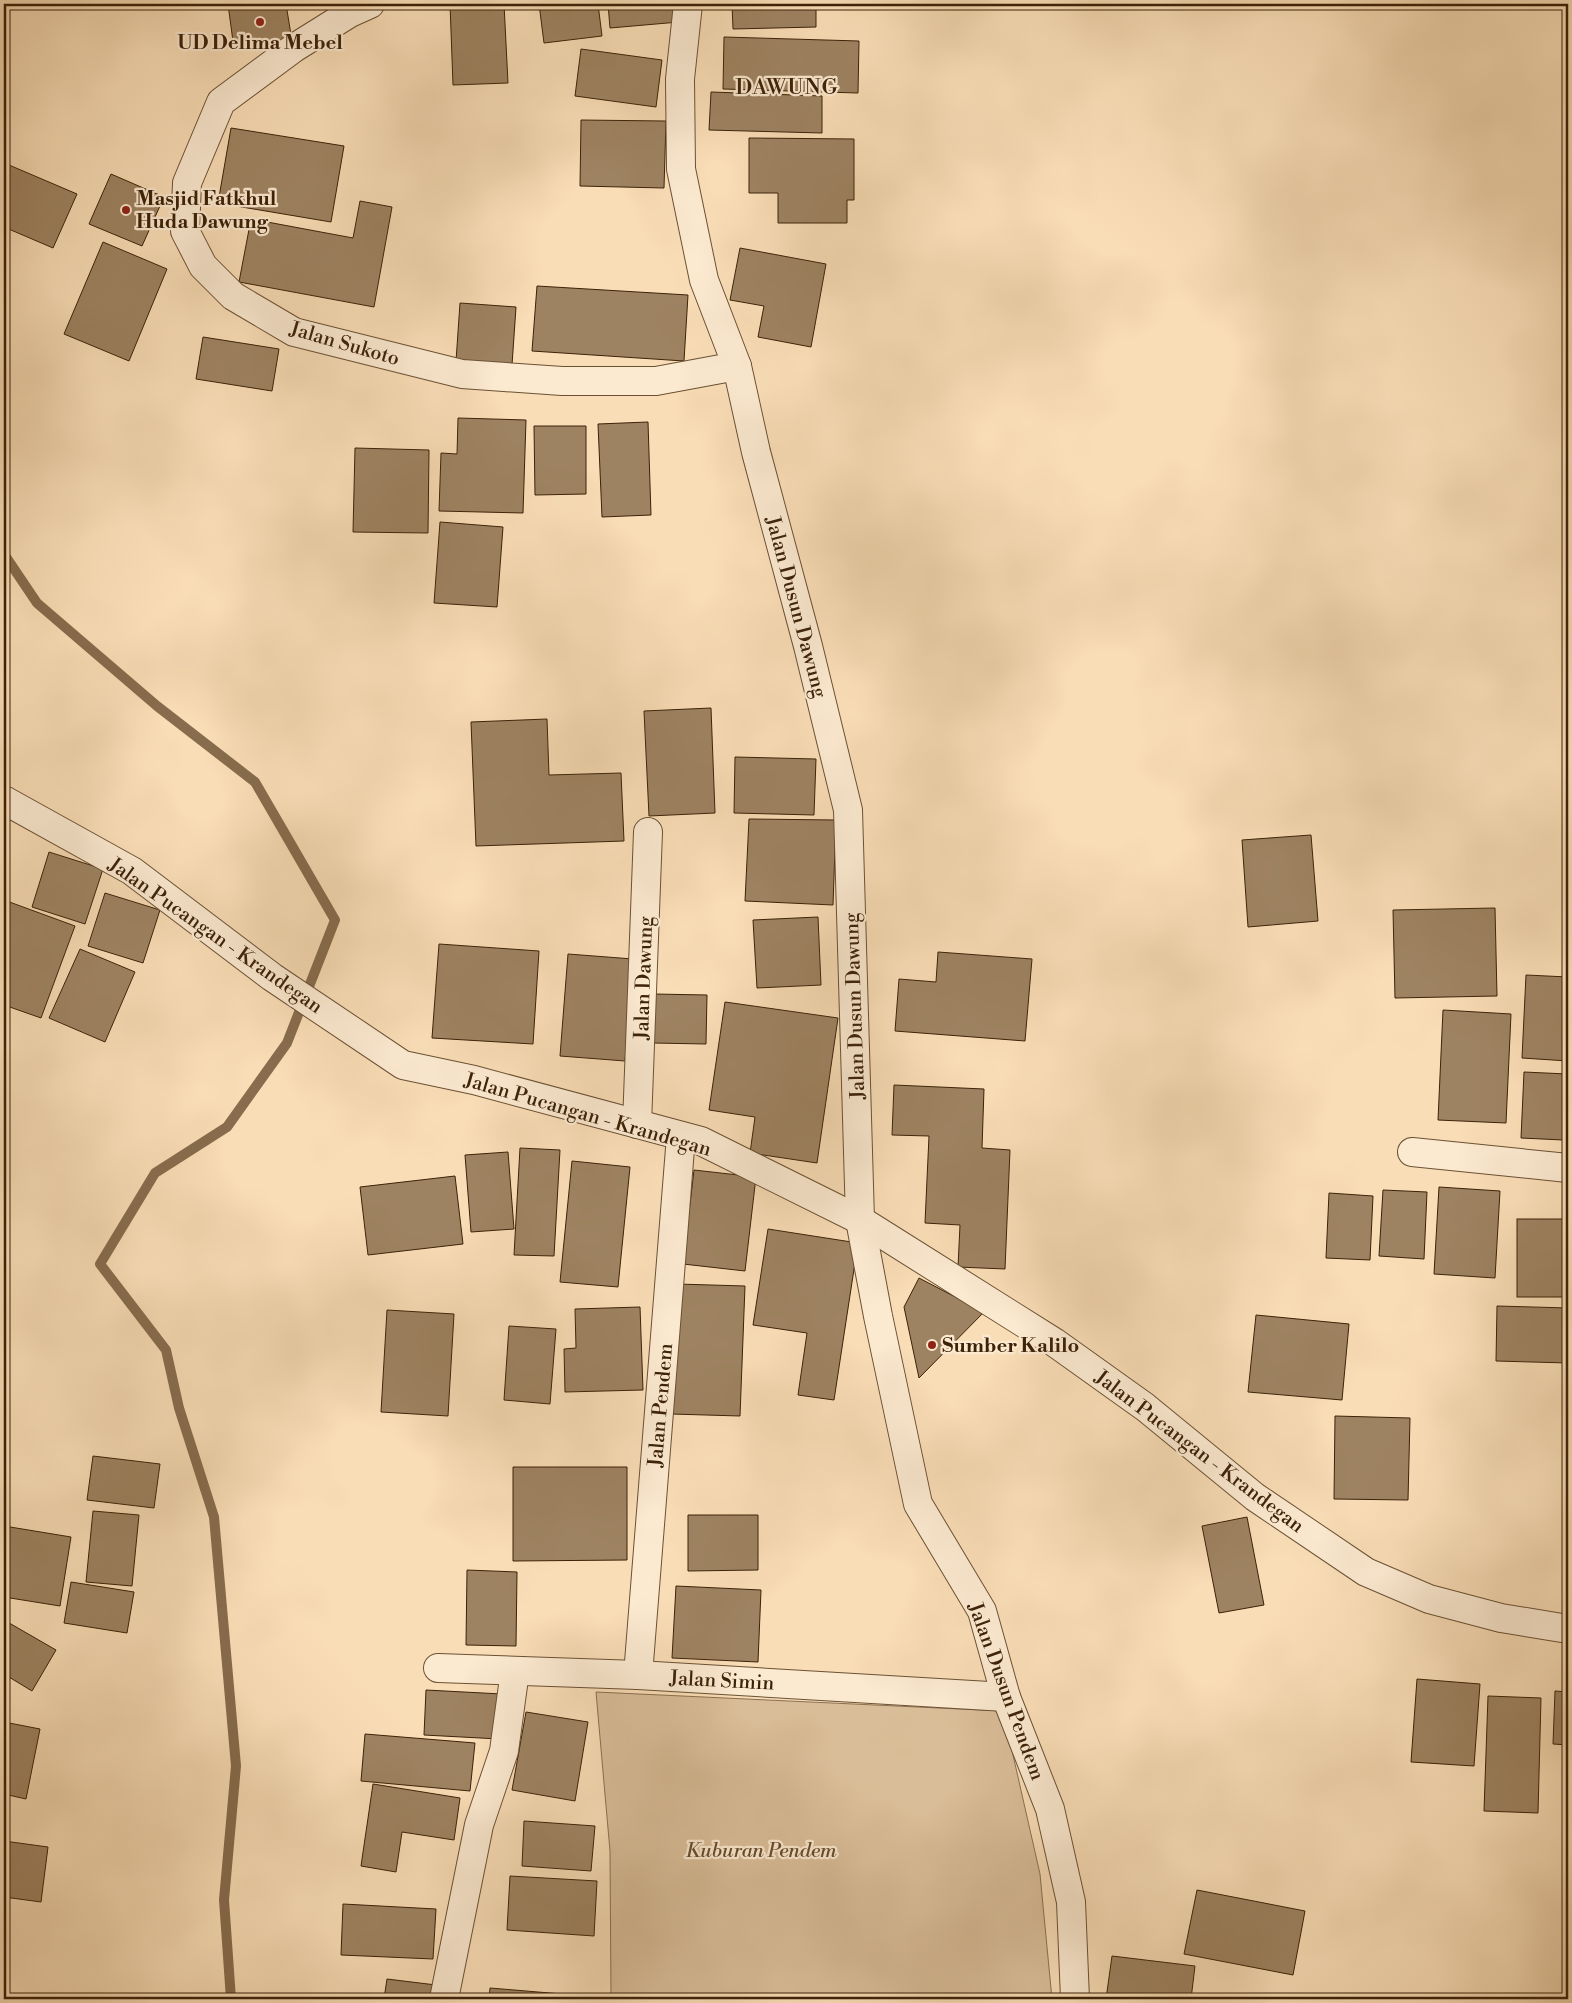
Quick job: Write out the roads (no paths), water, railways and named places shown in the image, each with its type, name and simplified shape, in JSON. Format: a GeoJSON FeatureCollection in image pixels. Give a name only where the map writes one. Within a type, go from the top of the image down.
{"type":"FeatureCollection","features":[{"type":"Feature","properties":{"kind":"street","name":"Jalan Sukoto"},"geometry":{"type":"LineString","coordinates":[[370,4],[350,13],[294,48],[221,102],[187,183],[185,231],[203,266],[233,296],[294,332],[462,374],[562,381],[656,381],[737,366]]}},
{"type":"Feature","properties":{"kind":"street","name":"Jalan Dusun Dawung"},"geometry":{"type":"LineString","coordinates":[[688,4],[680,79],[681,169],[704,280],[737,366],[756,452],[808,646],[848,810],[860,1220]]}},
{"type":"Feature","properties":{"kind":"street","name":"Jalan Pucangan - Krandegan"},"geometry":{"type":"LineString","coordinates":[[4,800],[132,871],[272,978],[403,1065],[474,1080],[701,1142],[860,1220],[1054,1342],[1145,1407],[1255,1497],[1366,1572],[1429,1599],[1501,1618],[1568,1629]]}},
{"type":"Feature","properties":{"kind":"street","name":"Jalan Dawung"},"geometry":{"type":"LineString","coordinates":[[637,1124],[648,832]]}},
{"type":"Feature","properties":{"kind":"street","name":"Jalan Pendem"},"geometry":{"type":"LineString","coordinates":[[638,1675],[681,1136]]}},
{"type":"Feature","properties":{"kind":"street"},"geometry":{"type":"LineString","coordinates":[[1412,1152],[1568,1168]]}},
{"type":"Feature","properties":{"kind":"street","name":"Jalan Dusun Pendem"},"geometry":{"type":"LineString","coordinates":[[860,1220],[878,1316],[918,1504],[982,1611],[1006,1696],[1050,1809],[1071,1902],[1075,1999]]}},
{"type":"Feature","properties":{"kind":"street","name":"Jalan Simin"},"geometry":{"type":"LineString","coordinates":[[438,1668],[638,1675],[1006,1696]]}},
{"type":"Feature","properties":{"kind":"street"},"geometry":{"type":"LineString","coordinates":[[444,1999],[480,1825],[504,1751],[515,1671]]}},
{"type":"Feature","properties":{"kind":"waterway"},"geometry":{"type":"LineString","coordinates":[[4,554],[37,603],[157,706],[255,782],[335,920],[287,1043],[227,1127],[155,1173],[100,1264],[166,1350],[179,1408],[214,1517],[236,1766],[224,1900],[231,1999]]}},
{"type":"Feature","properties":{"kind":"place","name":"UD Delima Mebel"},"geometry":{"type":"Point","coordinates":[260,22]}},
{"type":"Feature","properties":{"kind":"place","name":"Masjid Fatkhul Huda Dawung"},"geometry":{"type":"Point","coordinates":[126,210]}},
{"type":"Feature","properties":{"kind":"place","name":"Sumber Kalilo"},"geometry":{"type":"Point","coordinates":[932,1345]}},
{"type":"Feature","properties":{"kind":"district","name":"DAWUNG"},"geometry":{"type":"Point","coordinates":[787,86]}},
{"type":"Feature","properties":{"kind":"park label","name":"Kuburan Pendem"},"geometry":{"type":"Point","coordinates":[761,1850]}}]}
